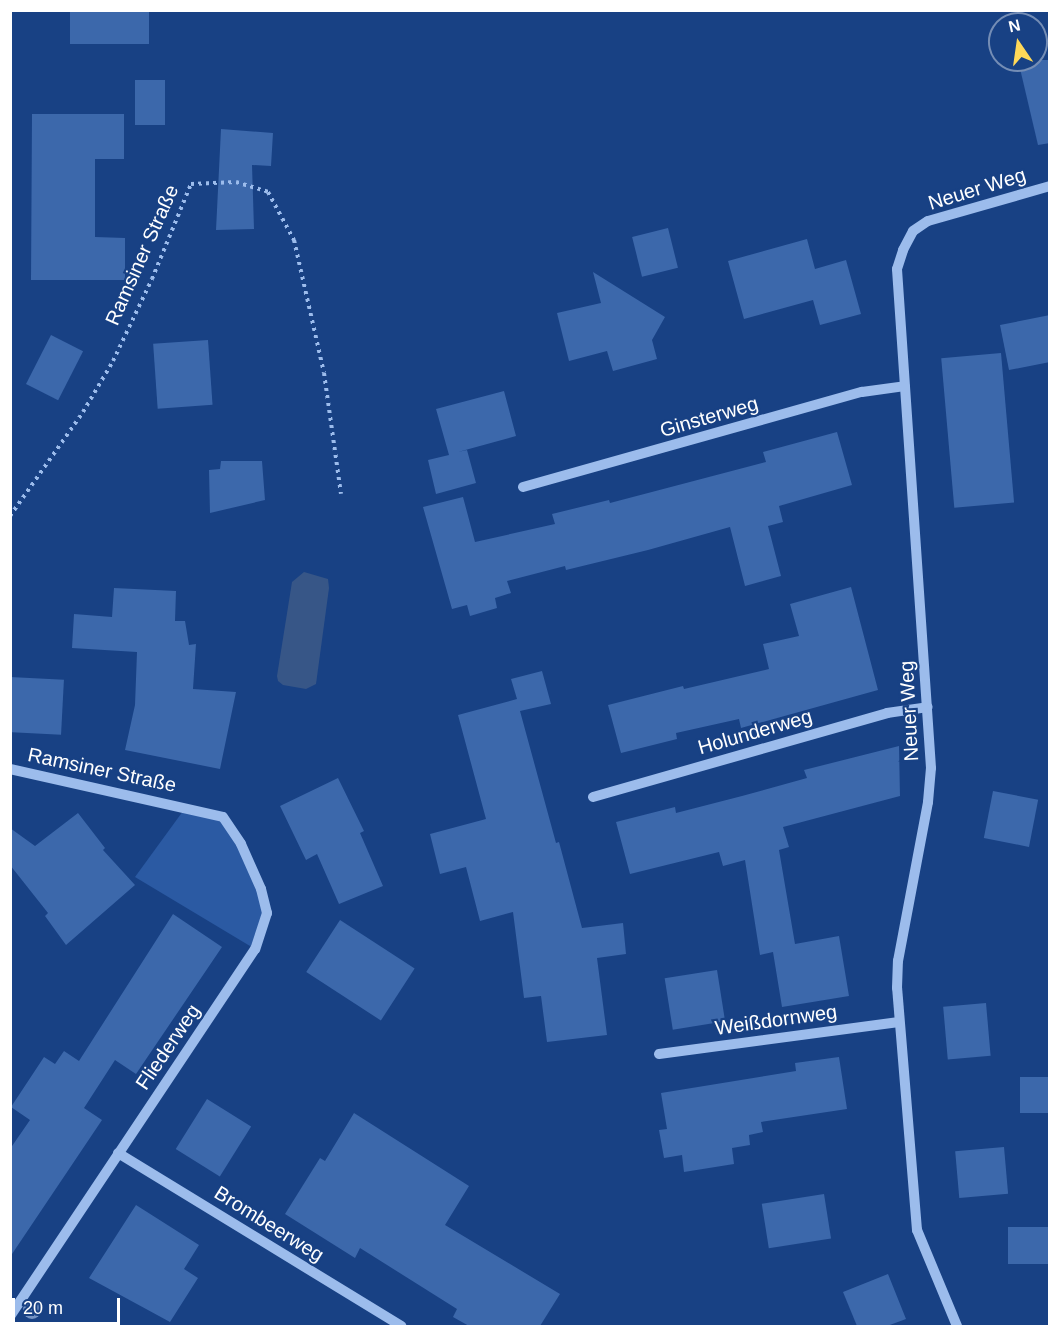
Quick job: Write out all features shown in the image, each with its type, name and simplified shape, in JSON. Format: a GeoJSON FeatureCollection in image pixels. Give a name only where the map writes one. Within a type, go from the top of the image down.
{"type":"FeatureCollection","features":[{"type":"Feature","properties":{"kind":"street","name":"Neuer Weg"},"geometry":{"type":"LineString","coordinates":[[957,1326],[917,1230],[899,1022],[898,961],[928,802],[930,768],[928,707],[897,269],[903,250],[913,231],[928,221],[947,213],[1050,186]]}},
{"type":"Feature","properties":{"kind":"street","name":"Ginsterweg"},"geometry":{"type":"LineString","coordinates":[[523,487],[862,392],[905,386]]}},
{"type":"Feature","properties":{"kind":"street","name":"Holunderweg"},"geometry":{"type":"LineString","coordinates":[[593,797],[887,713],[928,707]]}},
{"type":"Feature","properties":{"kind":"street","name":"Ramsiner Straße"},"geometry":{"type":"LineString","coordinates":[[10,769],[186,807]]}},
{"type":"Feature","properties":{"kind":"street","name":"Fliederweg"},"geometry":{"type":"LineString","coordinates":[[10,1316],[255,949],[266,917],[261,889],[241,844],[223,817],[186,807]]}},
{"type":"Feature","properties":{"kind":"street","name":"Weißdornweg"},"geometry":{"type":"LineString","coordinates":[[659,1054],[899,1022]]}},
{"type":"Feature","properties":{"kind":"street","name":"Brombeerweg"},"geometry":{"type":"LineString","coordinates":[[118,1153],[401,1326]]}},
{"type":"Feature","properties":{"kind":"path","name":"Ramsiner Straße"},"geometry":{"type":"LineString","coordinates":[[10,516],[83,412],[113,361],[152,279],[191,184],[236,182],[268,192],[294,240],[324,373],[341,494]]}},
{"type":"Feature","properties":{"kind":"shaded area"},"geometry":{"type":"Polygon","coordinates":[[[304,572],[328,579],[329,588],[316,684],[306,689],[283,685],[278,681],[277,676],[292,582],[304,572]]]}},
{"type":"Feature","properties":{"kind":"shaded area"},"geometry":{"type":"Polygon","coordinates":[[[186,807],[223,817],[241,844],[267,913],[255,949],[135,877],[186,807]]]}},
{"type":"Feature","properties":{"kind":"building"},"geometry":{"type":"Polygon","coordinates":[[[70,10],[149,10],[149,44],[70,44],[70,10]]]}},
{"type":"Feature","properties":{"kind":"building"},"geometry":{"type":"Polygon","coordinates":[[[1048,60],[1050,60],[1050,143],[1038,145],[1021,72],[1048,72],[1048,60]]]}},
{"type":"Feature","properties":{"kind":"building"},"geometry":{"type":"Polygon","coordinates":[[[135,80],[165,80],[165,125],[135,125],[135,80]]]}},
{"type":"Feature","properties":{"kind":"building"},"geometry":{"type":"Polygon","coordinates":[[[32,114],[124,114],[124,159],[95,159],[95,237],[125,238],[125,280],[31,280],[32,114]]]}},
{"type":"Feature","properties":{"kind":"building"},"geometry":{"type":"Polygon","coordinates":[[[221,129],[273,133],[271,166],[252,165],[254,229],[216,230],[221,129]]]}},
{"type":"Feature","properties":{"kind":"building"},"geometry":{"type":"Polygon","coordinates":[[[668,228],[678,268],[642,277],[632,237],[668,228]]]}},
{"type":"Feature","properties":{"kind":"building"},"geometry":{"type":"Polygon","coordinates":[[[807,239],[815,269],[846,260],[861,314],[820,325],[813,300],[744,319],[728,261],[807,239]]]}},
{"type":"Feature","properties":{"kind":"building"},"geometry":{"type":"Polygon","coordinates":[[[593,272],[665,317],[652,340],[657,359],[613,371],[607,351],[569,361],[557,313],[601,303],[593,272]]]}},
{"type":"Feature","properties":{"kind":"building"},"geometry":{"type":"Polygon","coordinates":[[[1050,315],[1050,362],[1009,370],[1000,325],[1050,315]]]}},
{"type":"Feature","properties":{"kind":"building"},"geometry":{"type":"Polygon","coordinates":[[[51,335],[83,351],[58,400],[26,384],[51,335]]]}},
{"type":"Feature","properties":{"kind":"building"},"geometry":{"type":"Polygon","coordinates":[[[208,340],[213,405],[158,409],[153,344],[208,340]]]}},
{"type":"Feature","properties":{"kind":"building"},"geometry":{"type":"Polygon","coordinates":[[[1001,353],[1014,502],[954,508],[941,358],[1001,353]]]}},
{"type":"Feature","properties":{"kind":"building"},"geometry":{"type":"Polygon","coordinates":[[[504,391],[516,436],[458,452],[467,450],[476,483],[436,494],[428,460],[449,455],[436,409],[504,391]]]}},
{"type":"Feature","properties":{"kind":"building"},"geometry":{"type":"Polygon","coordinates":[[[837,432],[852,485],[779,506],[783,522],[768,526],[781,576],[745,586],[730,527],[566,570],[565,566],[507,581],[511,593],[495,598],[497,608],[470,616],[467,605],[452,609],[423,507],[463,497],[475,542],[555,524],[552,514],[609,500],[610,503],[766,462],[763,452],[837,432]]]}},
{"type":"Feature","properties":{"kind":"building"},"geometry":{"type":"Polygon","coordinates":[[[221,461],[262,461],[265,500],[210,513],[209,470],[220,469],[221,461]]]}},
{"type":"Feature","properties":{"kind":"building"},"geometry":{"type":"Polygon","coordinates":[[[851,587],[878,690],[741,728],[739,719],[676,733],[677,739],[621,753],[608,705],[683,686],[684,689],[769,669],[763,644],[799,636],[790,604],[851,587]]]}},
{"type":"Feature","properties":{"kind":"building"},"geometry":{"type":"Polygon","coordinates":[[[114,588],[176,591],[175,621],[185,621],[189,645],[196,644],[193,689],[236,692],[220,769],[125,750],[135,705],[137,652],[72,648],[74,614],[112,617],[114,588]]]}},
{"type":"Feature","properties":{"kind":"building"},"geometry":{"type":"Polygon","coordinates":[[[542,671],[551,704],[520,711],[556,843],[559,842],[582,928],[623,923],[626,954],[597,958],[607,1035],[547,1042],[541,996],[524,998],[513,912],[480,921],[466,867],[440,874],[430,834],[486,819],[458,715],[517,699],[511,679],[542,671]]]}},
{"type":"Feature","properties":{"kind":"building"},"geometry":{"type":"Polygon","coordinates":[[[10,677],[64,680],[61,735],[10,732],[10,677]]]}},
{"type":"Feature","properties":{"kind":"building"},"geometry":{"type":"Polygon","coordinates":[[[899,746],[900,796],[783,827],[789,847],[779,850],[795,944],[839,936],[849,996],[782,1007],[773,952],[760,955],[745,860],[723,866],[719,852],[630,874],[616,822],[675,807],[676,813],[742,796],[807,778],[804,770],[899,746]]]}},
{"type":"Feature","properties":{"kind":"building"},"geometry":{"type":"Polygon","coordinates":[[[338,778],[364,831],[360,833],[383,886],[339,904],[317,854],[306,860],[280,806],[338,778]]]}},
{"type":"Feature","properties":{"kind":"building"},"geometry":{"type":"Polygon","coordinates":[[[993,791],[1038,800],[1029,847],[984,838],[993,791]]]}},
{"type":"Feature","properties":{"kind":"building"},"geometry":{"type":"Polygon","coordinates":[[[78,813],[105,848],[103,850],[135,885],[66,945],[45,916],[48,913],[10,865],[10,828],[35,846],[78,813]]]}},
{"type":"Feature","properties":{"kind":"building"},"geometry":{"type":"Polygon","coordinates":[[[173,914],[222,947],[136,1074],[115,1060],[84,1108],[102,1120],[10,1257],[10,1149],[30,1120],[11,1107],[44,1057],[55,1064],[64,1051],[79,1061],[173,914]]]}},
{"type":"Feature","properties":{"kind":"building"},"geometry":{"type":"Polygon","coordinates":[[[340,920],[415,968],[381,1020],[306,972],[340,920]]]}},
{"type":"Feature","properties":{"kind":"building"},"geometry":{"type":"Polygon","coordinates":[[[717,970],[725,1021],[673,1030],[665,978],[717,970]]]}},
{"type":"Feature","properties":{"kind":"building"},"geometry":{"type":"Polygon","coordinates":[[[986,1003],[991,1056],[948,1060],[943,1007],[986,1003]]]}},
{"type":"Feature","properties":{"kind":"building"},"geometry":{"type":"Polygon","coordinates":[[[839,1057],[847,1109],[761,1122],[763,1132],[749,1135],[750,1145],[732,1148],[734,1164],[684,1172],[682,1155],[664,1158],[659,1130],[667,1129],[661,1093],[796,1071],[795,1063],[839,1057]]]}},
{"type":"Feature","properties":{"kind":"building"},"geometry":{"type":"Polygon","coordinates":[[[1020,1077],[1050,1077],[1050,1113],[1020,1113],[1020,1077]]]}},
{"type":"Feature","properties":{"kind":"building"},"geometry":{"type":"Polygon","coordinates":[[[207,1099],[251,1127],[220,1177],[176,1149],[207,1099]]]}},
{"type":"Feature","properties":{"kind":"building"},"geometry":{"type":"Polygon","coordinates":[[[354,1113],[469,1186],[445,1225],[560,1294],[540,1326],[469,1326],[453,1317],[457,1309],[360,1248],[355,1258],[285,1214],[320,1158],[325,1161],[354,1113]]]}},
{"type":"Feature","properties":{"kind":"building"},"geometry":{"type":"Polygon","coordinates":[[[1004,1147],[1008,1194],[959,1198],[955,1151],[1004,1147]]]}},
{"type":"Feature","properties":{"kind":"building"},"geometry":{"type":"Polygon","coordinates":[[[824,1194],[831,1238],[769,1248],[762,1204],[824,1194]]]}},
{"type":"Feature","properties":{"kind":"building"},"geometry":{"type":"Polygon","coordinates":[[[136,1205],[199,1245],[184,1269],[198,1278],[170,1322],[89,1278],[136,1205]]]}},
{"type":"Feature","properties":{"kind":"building"},"geometry":{"type":"Polygon","coordinates":[[[1008,1227],[1050,1227],[1050,1264],[1008,1264],[1008,1227]]]}},
{"type":"Feature","properties":{"kind":"building"},"geometry":{"type":"Polygon","coordinates":[[[888,1274],[906,1319],[887,1326],[857,1326],[843,1292],[888,1274]]]}}]}
